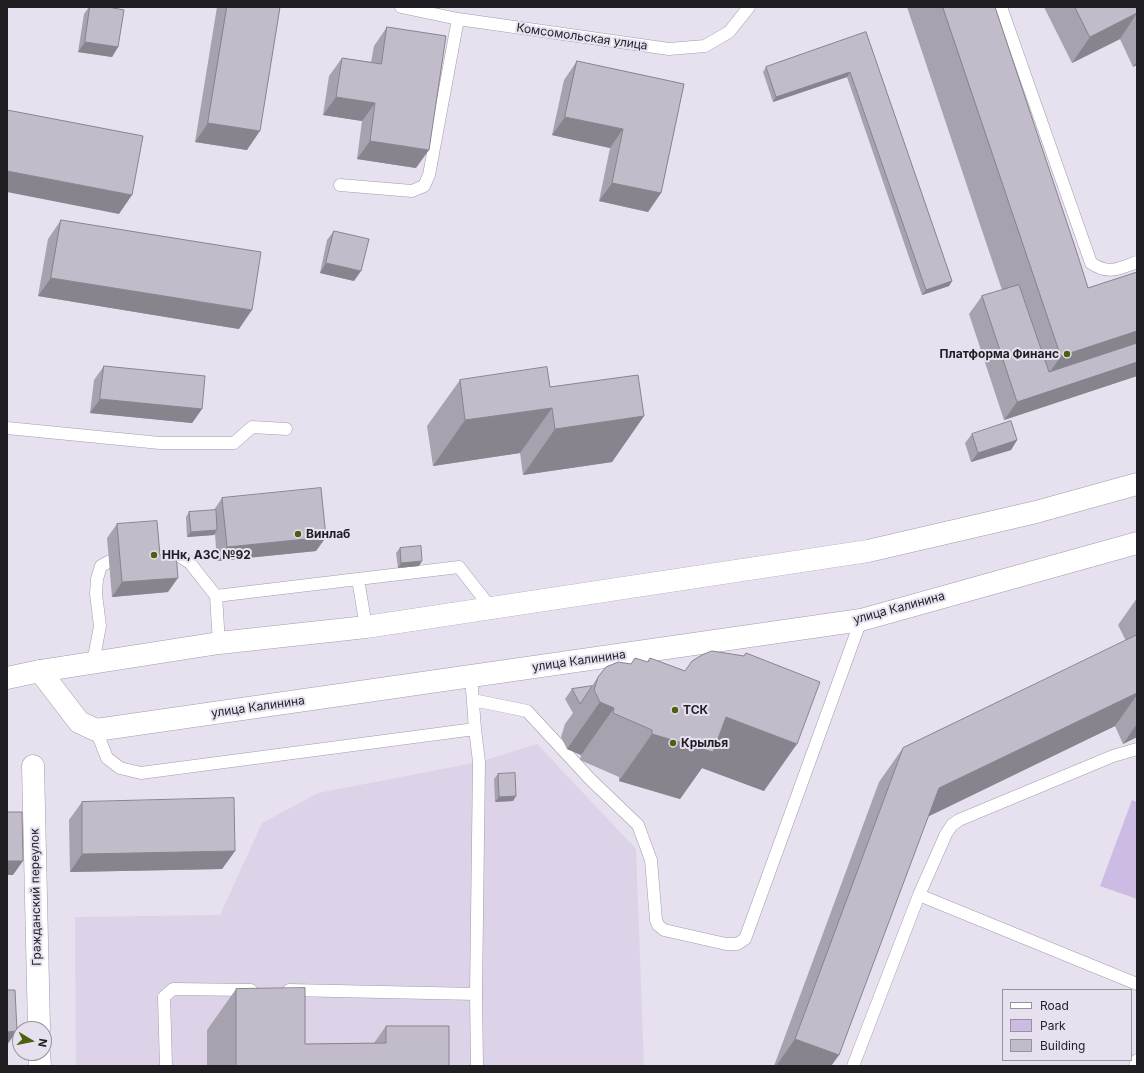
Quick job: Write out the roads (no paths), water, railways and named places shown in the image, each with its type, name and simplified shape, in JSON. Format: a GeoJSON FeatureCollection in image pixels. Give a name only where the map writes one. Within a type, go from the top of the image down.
{"type":"FeatureCollection","features":[{"type":"Feature","properties":{"kind":"street"},"geometry":{"type":"LineString","coordinates":[[7,678],[40,671],[219,643],[366,627],[868,551],[1036,512],[1137,484]]}},
{"type":"Feature","properties":{"kind":"street","name":"улица Калинина"},"geometry":{"type":"LineString","coordinates":[[96,730],[861,620],[1137,543]]}},
{"type":"Feature","properties":{"kind":"street"},"geometry":{"type":"LineString","coordinates":[[40,671],[79,722],[96,730]]}},
{"type":"Feature","properties":{"kind":"street","name":"Гражданский переулок"},"geometry":{"type":"LineString","coordinates":[[33,766],[39,1021]]}},
{"type":"Feature","properties":{"kind":"lane","name":"Комсомольская улица"},"geometry":{"type":"LineString","coordinates":[[400,7],[458,19],[669,49],[705,46],[729,32],[749,7]]}},
{"type":"Feature","properties":{"kind":"lane"},"geometry":{"type":"LineString","coordinates":[[1001,7],[1091,263],[1100,270],[1114,271],[1137,262]]}},
{"type":"Feature","properties":{"kind":"lane"},"geometry":{"type":"LineString","coordinates":[[340,185],[412,191],[424,186],[428,175],[458,19]]}},
{"type":"Feature","properties":{"kind":"lane"},"geometry":{"type":"LineString","coordinates":[[7,428],[160,443],[234,443],[252,427],[286,429]]}},
{"type":"Feature","properties":{"kind":"lane"},"geometry":{"type":"LineString","coordinates":[[150,558],[179,556],[190,563],[216,596],[219,643]]}},
{"type":"Feature","properties":{"kind":"lane"},"geometry":{"type":"LineString","coordinates":[[93,663],[100,626],[96,594],[97,579],[101,566],[110,561]]}},
{"type":"Feature","properties":{"kind":"lane"},"geometry":{"type":"LineString","coordinates":[[216,596],[459,567],[491,608]]}},
{"type":"Feature","properties":{"kind":"lane"},"geometry":{"type":"LineString","coordinates":[[358,579],[366,627]]}},
{"type":"Feature","properties":{"kind":"lane"},"geometry":{"type":"LineString","coordinates":[[473,700],[528,711],[591,780],[638,825],[651,860],[656,920],[658,925],[664,930],[726,944],[737,944],[745,939],[861,620]]}},
{"type":"Feature","properties":{"kind":"lane"},"geometry":{"type":"LineString","coordinates":[[471,676],[479,762],[476,994],[477,1066]]}},
{"type":"Feature","properties":{"kind":"lane"},"geometry":{"type":"LineString","coordinates":[[96,730],[107,758],[120,768],[141,773],[475,729]]}},
{"type":"Feature","properties":{"kind":"lane"},"geometry":{"type":"LineString","coordinates":[[853,1066],[919,895],[946,834],[952,825],[959,820],[1113,756],[1137,749]]}},
{"type":"Feature","properties":{"kind":"lane"},"geometry":{"type":"LineString","coordinates":[[919,895],[1137,984]]}},
{"type":"Feature","properties":{"kind":"lane"},"geometry":{"type":"LineString","coordinates":[[166,1066],[164,997],[174,989],[263,990]]}},
{"type":"Feature","properties":{"kind":"lane"},"geometry":{"type":"LineString","coordinates":[[279,990],[476,994]]}},
{"type":"Feature","properties":{"kind":"lane"},"geometry":{"type":"LineString","coordinates":[[1135,1066],[1137,1060]]}},
{"type":"Feature","properties":{"kind":"place","name":"Платформа Финанс"},"geometry":{"type":"Point","coordinates":[1067,354]}},
{"type":"Feature","properties":{"kind":"place","name":"Винлаб"},"geometry":{"type":"Point","coordinates":[298,534]}},
{"type":"Feature","properties":{"kind":"place","name":"ННк, АЗС №92"},"geometry":{"type":"Point","coordinates":[154,555]}},
{"type":"Feature","properties":{"kind":"place","name":"ТСК"},"geometry":{"type":"Point","coordinates":[675,710]}},
{"type":"Feature","properties":{"kind":"place","name":"Крылья"},"geometry":{"type":"Point","coordinates":[673,743]}}]}
